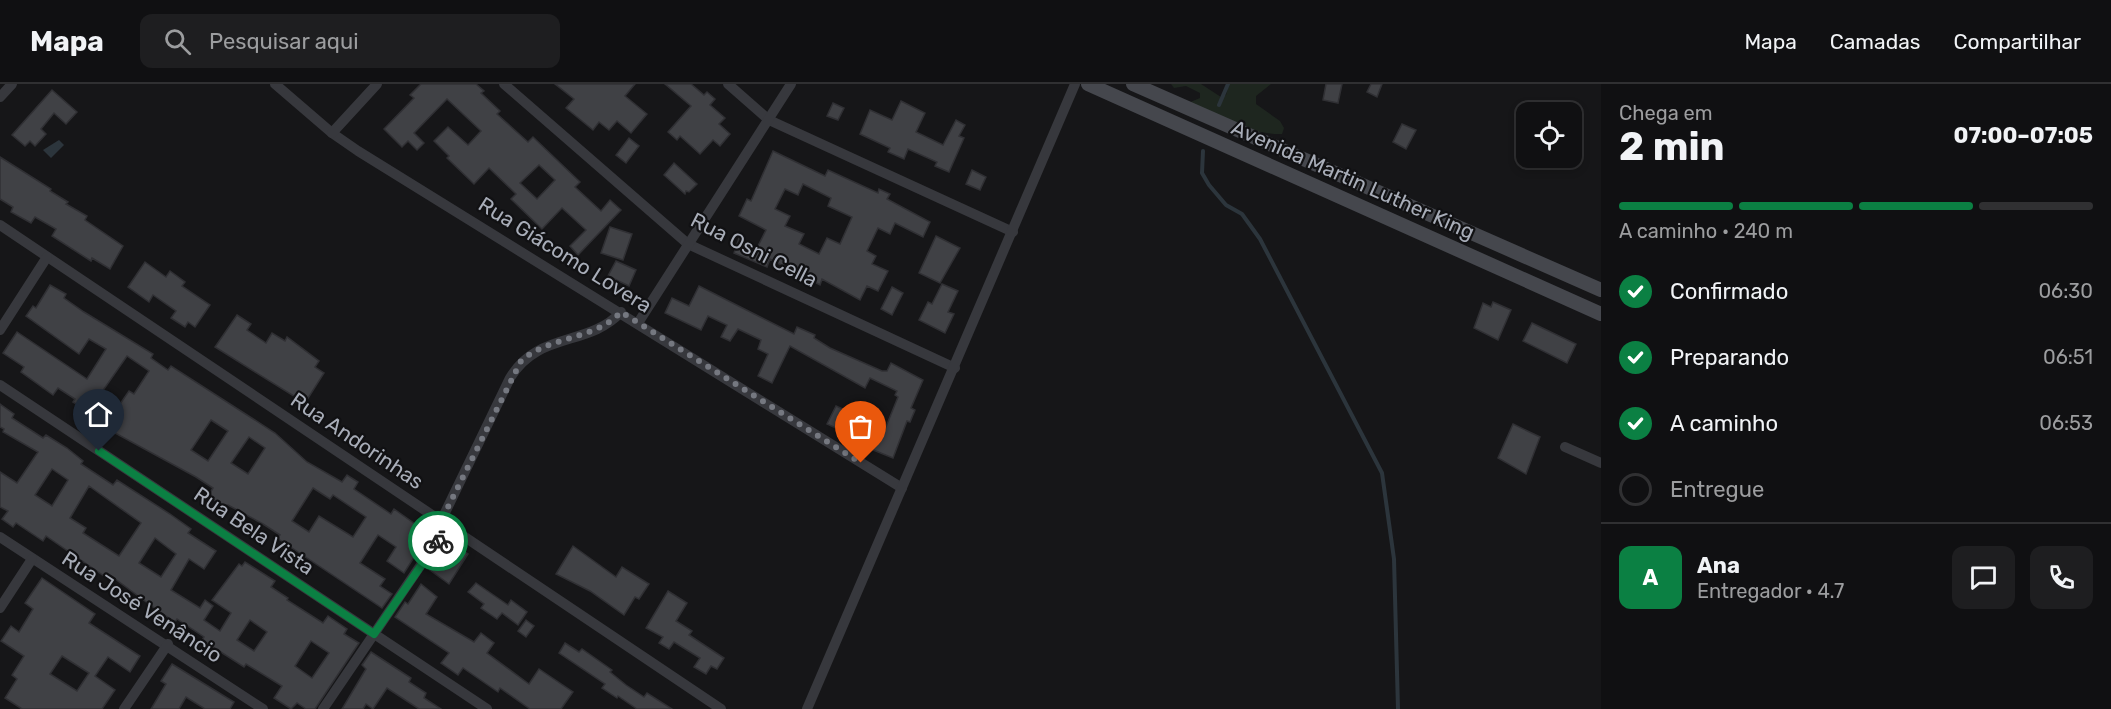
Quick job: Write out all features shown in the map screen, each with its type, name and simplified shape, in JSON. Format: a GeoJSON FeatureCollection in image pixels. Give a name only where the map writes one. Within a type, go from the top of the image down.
{"type":"FeatureCollection","features":[{"type":"Feature","properties":{"kind":"main road","name":"Avenida Martin Luther King"},"geometry":{"type":"LineString","coordinates":[[1088,84],[1601,314]]}},
{"type":"Feature","properties":{"kind":"main road","name":"Avenida Martin Luther King"},"geometry":{"type":"LineString","coordinates":[[1132,84],[1601,291]]}},
{"type":"Feature","properties":{"kind":"street"},"geometry":{"type":"LineString","coordinates":[[0,97],[12,84]]}},
{"type":"Feature","properties":{"kind":"street","name":"Rua Giácomo Lovera"},"geometry":{"type":"LineString","coordinates":[[275,84],[332,133],[902,488]]}},
{"type":"Feature","properties":{"kind":"street"},"geometry":{"type":"LineString","coordinates":[[332,133],[377,84]]}},
{"type":"Feature","properties":{"kind":"street","name":"Rua Osni Cella"},"geometry":{"type":"LineString","coordinates":[[504,84],[688,244],[955,368]]}},
{"type":"Feature","properties":{"kind":"street"},"geometry":{"type":"LineString","coordinates":[[728,84],[769,120],[1014,232]]}},
{"type":"Feature","properties":{"kind":"street"},"geometry":{"type":"LineString","coordinates":[[638,323],[791,84]]}},
{"type":"Feature","properties":{"kind":"street"},"geometry":{"type":"LineString","coordinates":[[807,709],[1014,232],[1075,84]]}},
{"type":"Feature","properties":{"kind":"street","name":"Rua Andorinhas"},"geometry":{"type":"LineString","coordinates":[[0,225],[721,709]]}},
{"type":"Feature","properties":{"kind":"street"},"geometry":{"type":"LineString","coordinates":[[0,330],[47,257]]}},
{"type":"Feature","properties":{"kind":"street"},"geometry":{"type":"LineString","coordinates":[[323,709],[445,523],[521,361],[537,351],[605,326],[621,312]]}},
{"type":"Feature","properties":{"kind":"street","name":"Rua Bela Vista"},"geometry":{"type":"LineString","coordinates":[[0,385],[487,709]]}},
{"type":"Feature","properties":{"kind":"street"},"geometry":{"type":"LineString","coordinates":[[1565,447],[1601,463]]}},
{"type":"Feature","properties":{"kind":"street","name":"Rua José Venâncio"},"geometry":{"type":"LineString","coordinates":[[0,537],[168,644],[263,709]]}},
{"type":"Feature","properties":{"kind":"street"},"geometry":{"type":"LineString","coordinates":[[0,608],[32,559]]}},
{"type":"Feature","properties":{"kind":"street"},"geometry":{"type":"LineString","coordinates":[[124,709],[168,644]]}},
{"type":"Feature","properties":{"kind":"shaded area"},"geometry":{"type":"Polygon","coordinates":[[[1171,84],[1201,84],[1221,97],[1226,95],[1229,84],[1271,84],[1256,96],[1256,104],[1280,121],[1284,128],[1282,134],[1246,128],[1222,119],[1188,103],[1200,98],[1200,93],[1186,86],[1174,88],[1171,84]]]}},
{"type":"Feature","properties":{"kind":"shaded area"},"geometry":{"type":"Polygon","coordinates":[[[59,140],[64,145],[51,158],[43,150],[59,140]]]}},
{"type":"Feature","properties":{"kind":"building"},"geometry":{"type":"Polygon","coordinates":[[[421,84],[476,84],[484,91],[481,93],[500,111],[497,114],[528,142],[533,137],[580,182],[575,187],[601,211],[610,200],[621,210],[578,255],[570,246],[586,230],[562,208],[542,229],[511,199],[516,194],[489,168],[474,184],[447,158],[449,156],[434,141],[448,127],[468,145],[481,131],[447,99],[414,133],[424,143],[417,150],[408,141],[402,147],[384,129],[414,98],[410,95],[421,84]],[[539,165],[520,183],[537,199],[555,180],[539,165]]]}},
{"type":"Feature","properties":{"kind":"building"},"geometry":{"type":"Polygon","coordinates":[[[555,84],[635,84],[625,96],[647,114],[631,133],[617,121],[609,130],[599,122],[593,130],[566,108],[574,99],[555,84]]]}},
{"type":"Feature","properties":{"kind":"building"},"geometry":{"type":"Polygon","coordinates":[[[665,84],[691,84],[704,95],[707,92],[715,99],[710,105],[725,118],[719,124],[730,134],[720,146],[713,140],[700,154],[680,136],[677,140],[668,132],[691,106],[665,84]]]}},
{"type":"Feature","properties":{"kind":"building"},"geometry":{"type":"Polygon","coordinates":[[[1326,84],[1342,84],[1338,103],[1323,100],[1326,84]]]}},
{"type":"Feature","properties":{"kind":"building"},"geometry":{"type":"Polygon","coordinates":[[[1371,84],[1382,84],[1377,97],[1367,92],[1371,84]]]}},
{"type":"Feature","properties":{"kind":"building"},"geometry":{"type":"Polygon","coordinates":[[[52,90],[77,112],[66,124],[54,113],[41,129],[46,134],[35,146],[30,141],[25,146],[12,135],[52,90]]]}},
{"type":"Feature","properties":{"kind":"building"},"geometry":{"type":"Polygon","coordinates":[[[901,101],[925,113],[916,132],[943,145],[956,120],[965,125],[959,136],[964,138],[949,172],[935,166],[937,162],[908,149],[904,159],[888,152],[890,148],[860,134],[870,110],[892,120],[901,101]]]}},
{"type":"Feature","properties":{"kind":"building"},"geometry":{"type":"Polygon","coordinates":[[[833,103],[844,108],[838,120],[827,116],[833,103]]]}},
{"type":"Feature","properties":{"kind":"building"},"geometry":{"type":"Polygon","coordinates":[[[1402,124],[1416,130],[1406,149],[1393,142],[1402,124]]]}},
{"type":"Feature","properties":{"kind":"building"},"geometry":{"type":"Polygon","coordinates":[[[629,138],[639,146],[626,163],[616,155],[629,138]]]}},
{"type":"Feature","properties":{"kind":"building"},"geometry":{"type":"Polygon","coordinates":[[[773,151],[825,176],[828,170],[878,193],[879,189],[890,194],[887,199],[930,222],[923,237],[895,223],[890,234],[878,228],[867,251],[876,256],[872,264],[888,271],[878,291],[867,286],[860,300],[822,279],[820,285],[770,259],[767,267],[734,253],[739,238],[757,248],[766,230],[739,216],[747,199],[751,201],[773,151]],[[803,184],[798,195],[785,189],[775,209],[790,216],[785,226],[804,234],[799,244],[819,254],[827,238],[840,244],[852,217],[828,206],[831,198],[803,184]]]}},
{"type":"Feature","properties":{"kind":"building"},"geometry":{"type":"Polygon","coordinates":[[[0,157],[51,189],[50,191],[68,202],[66,204],[87,216],[85,220],[123,246],[110,269],[92,258],[91,261],[52,236],[56,229],[35,217],[31,223],[11,212],[13,207],[0,199],[0,157]]]}},
{"type":"Feature","properties":{"kind":"building"},"geometry":{"type":"Polygon","coordinates":[[[674,163],[697,184],[685,194],[664,175],[674,163]]]}},
{"type":"Feature","properties":{"kind":"building"},"geometry":{"type":"Polygon","coordinates":[[[972,170],[986,177],[980,190],[966,184],[972,170]]]}},
{"type":"Feature","properties":{"kind":"building"},"geometry":{"type":"Polygon","coordinates":[[[610,227],[632,234],[623,260],[601,253],[610,227]]]}},
{"type":"Feature","properties":{"kind":"building"},"geometry":{"type":"Polygon","coordinates":[[[936,236],[960,248],[940,283],[919,273],[936,236]]]}},
{"type":"Feature","properties":{"kind":"building"},"geometry":{"type":"Polygon","coordinates":[[[616,261],[636,270],[629,286],[608,276],[616,261]]]}},
{"type":"Feature","properties":{"kind":"building"},"geometry":{"type":"Polygon","coordinates":[[[145,262],[166,277],[170,271],[185,282],[182,286],[210,305],[195,327],[188,322],[185,327],[171,318],[176,311],[153,295],[149,302],[128,287],[145,262]]]}},
{"type":"Feature","properties":{"kind":"building"},"geometry":{"type":"Polygon","coordinates":[[[942,284],[958,291],[948,312],[954,314],[945,333],[919,320],[928,302],[932,304],[942,284]]]}},
{"type":"Feature","properties":{"kind":"building"},"geometry":{"type":"Polygon","coordinates":[[[50,285],[66,294],[64,298],[153,354],[151,358],[168,370],[171,366],[275,433],[307,462],[342,482],[347,475],[358,482],[354,489],[391,514],[394,509],[429,534],[404,573],[387,561],[396,547],[378,535],[360,563],[385,579],[380,586],[392,594],[382,608],[277,538],[280,535],[263,524],[228,505],[226,508],[208,496],[213,488],[104,427],[129,391],[134,394],[149,371],[127,356],[88,412],[73,402],[75,399],[58,388],[53,395],[21,372],[24,367],[3,353],[17,332],[87,379],[106,349],[89,339],[79,354],[26,316],[33,306],[36,308],[50,285]],[[211,420],[191,450],[208,461],[228,431],[211,420]],[[249,437],[231,463],[248,474],[265,448],[249,437]],[[313,488],[292,521],[309,532],[319,516],[353,537],[366,517],[333,495],[330,499],[313,488]]]}},
{"type":"Feature","properties":{"kind":"building"},"geometry":{"type":"Polygon","coordinates":[[[699,286],[794,334],[797,327],[815,335],[814,338],[830,348],[882,371],[887,371],[891,363],[923,380],[911,408],[915,410],[910,422],[907,421],[893,458],[856,443],[863,426],[883,434],[898,397],[895,395],[897,391],[870,378],[865,388],[790,346],[772,383],[758,376],[768,354],[758,349],[761,340],[738,329],[730,341],[721,337],[727,325],[708,316],[701,330],[665,313],[672,298],[689,306],[699,286]]]}},
{"type":"Feature","properties":{"kind":"building"},"geometry":{"type":"Polygon","coordinates":[[[892,287],[903,293],[892,315],[881,309],[892,287]]]}},
{"type":"Feature","properties":{"kind":"building"},"geometry":{"type":"Polygon","coordinates":[[[1493,302],[1511,310],[1498,340],[1474,328],[1483,303],[1491,307],[1493,302]]]}},
{"type":"Feature","properties":{"kind":"building"},"geometry":{"type":"Polygon","coordinates":[[[237,315],[251,324],[247,330],[266,343],[272,333],[285,341],[287,337],[319,361],[315,367],[324,373],[305,403],[215,347],[237,315]]]}},
{"type":"Feature","properties":{"kind":"building"},"geometry":{"type":"Polygon","coordinates":[[[1532,323],[1576,344],[1567,363],[1523,341],[1532,323]]]}},
{"type":"Feature","properties":{"kind":"building"},"geometry":{"type":"Polygon","coordinates":[[[0,404],[14,414],[12,418],[43,438],[46,435],[67,448],[83,461],[81,464],[113,485],[117,480],[170,514],[191,529],[188,533],[216,551],[204,569],[189,559],[171,590],[200,608],[205,600],[213,606],[204,620],[220,631],[231,613],[212,600],[239,564],[242,566],[245,562],[275,581],[271,587],[288,598],[287,600],[323,623],[328,616],[347,629],[344,634],[359,643],[315,709],[306,709],[297,703],[291,709],[274,698],[282,686],[246,664],[244,667],[202,640],[204,637],[177,619],[175,622],[107,573],[104,576],[46,536],[43,541],[16,523],[13,527],[2,519],[8,511],[0,507],[0,472],[17,483],[38,452],[3,432],[4,429],[0,427],[0,404]],[[52,469],[35,495],[52,506],[68,480],[52,469]],[[89,486],[70,518],[86,528],[83,533],[119,556],[141,523],[89,486]],[[155,538],[139,563],[161,577],[176,554],[155,538]],[[250,620],[237,640],[254,651],[267,632],[250,620]],[[311,641],[295,666],[312,678],[329,653],[311,641]]]}},
{"type":"Feature","properties":{"kind":"building"},"geometry":{"type":"Polygon","coordinates":[[[836,406],[856,415],[850,428],[841,423],[838,429],[827,424],[836,406]]]}},
{"type":"Feature","properties":{"kind":"building"},"geometry":{"type":"Polygon","coordinates":[[[1513,424],[1540,437],[1526,474],[1498,458],[1513,424]]]}},
{"type":"Feature","properties":{"kind":"building"},"geometry":{"type":"Polygon","coordinates":[[[449,541],[468,554],[449,584],[430,570],[449,541]]]}},
{"type":"Feature","properties":{"kind":"building"},"geometry":{"type":"Polygon","coordinates":[[[573,546],[616,577],[622,567],[649,584],[639,599],[635,597],[624,615],[590,591],[556,574],[573,546]]]}},
{"type":"Feature","properties":{"kind":"building"},"geometry":{"type":"Polygon","coordinates":[[[42,578],[95,614],[89,623],[140,656],[130,672],[108,657],[95,676],[115,690],[102,709],[22,709],[5,698],[17,679],[12,675],[24,656],[1,641],[11,626],[19,632],[33,609],[25,603],[42,578]],[[62,656],[50,674],[77,691],[89,673],[62,656]]]}},
{"type":"Feature","properties":{"kind":"building"},"geometry":{"type":"Polygon","coordinates":[[[476,583],[508,605],[511,600],[527,612],[518,625],[502,613],[497,619],[481,608],[484,604],[468,592],[476,583]]]}},
{"type":"Feature","properties":{"kind":"building"},"geometry":{"type":"Polygon","coordinates":[[[421,584],[437,597],[426,614],[474,642],[481,633],[494,643],[487,653],[529,684],[539,669],[573,692],[561,709],[530,709],[500,688],[498,692],[463,668],[458,675],[441,663],[449,653],[395,617],[405,602],[408,604],[421,584]]]}},
{"type":"Feature","properties":{"kind":"building"},"geometry":{"type":"Polygon","coordinates":[[[668,591],[687,603],[676,621],[692,631],[689,635],[724,658],[717,669],[711,666],[706,674],[694,667],[700,658],[674,642],[669,649],[659,643],[663,637],[646,628],[668,591]]]}},
{"type":"Feature","properties":{"kind":"building"},"geometry":{"type":"Polygon","coordinates":[[[526,620],[534,626],[526,637],[518,631],[526,620]]]}},
{"type":"Feature","properties":{"kind":"building"},"geometry":{"type":"Polygon","coordinates":[[[565,643],[579,652],[582,649],[644,697],[647,693],[672,709],[637,709],[618,696],[617,698],[602,688],[605,684],[559,653],[565,643]]]}},
{"type":"Feature","properties":{"kind":"building"},"geometry":{"type":"Polygon","coordinates":[[[371,652],[411,678],[409,682],[426,693],[424,698],[441,709],[419,709],[387,688],[373,709],[366,704],[363,709],[342,709],[366,669],[362,665],[371,652]]]}},
{"type":"Feature","properties":{"kind":"building"},"geometry":{"type":"Polygon","coordinates":[[[172,664],[234,702],[230,709],[205,709],[186,697],[179,709],[151,709],[166,684],[161,681],[172,664]]]}},
{"type":"Feature","properties":{"kind":"waterway"},"geometry":{"type":"LineString","coordinates":[[1219,105],[1228,84]]}},
{"type":"Feature","properties":{"kind":"waterway"},"geometry":{"type":"LineString","coordinates":[[1203,151],[1202,173],[1226,205],[1242,214],[1260,239],[1382,473],[1394,559],[1398,709]]}},
{"type":"Feature","properties":{"kind":"way so far"},"geometry":{"type":"LineString","coordinates":[[438,541],[448,525],[441,521],[510,378],[521,361],[537,351],[605,326],[621,312],[861,463]]}},
{"type":"Feature","properties":{"kind":"route"},"geometry":{"type":"LineString","coordinates":[[99,451],[374,634],[438,541]]}}]}
